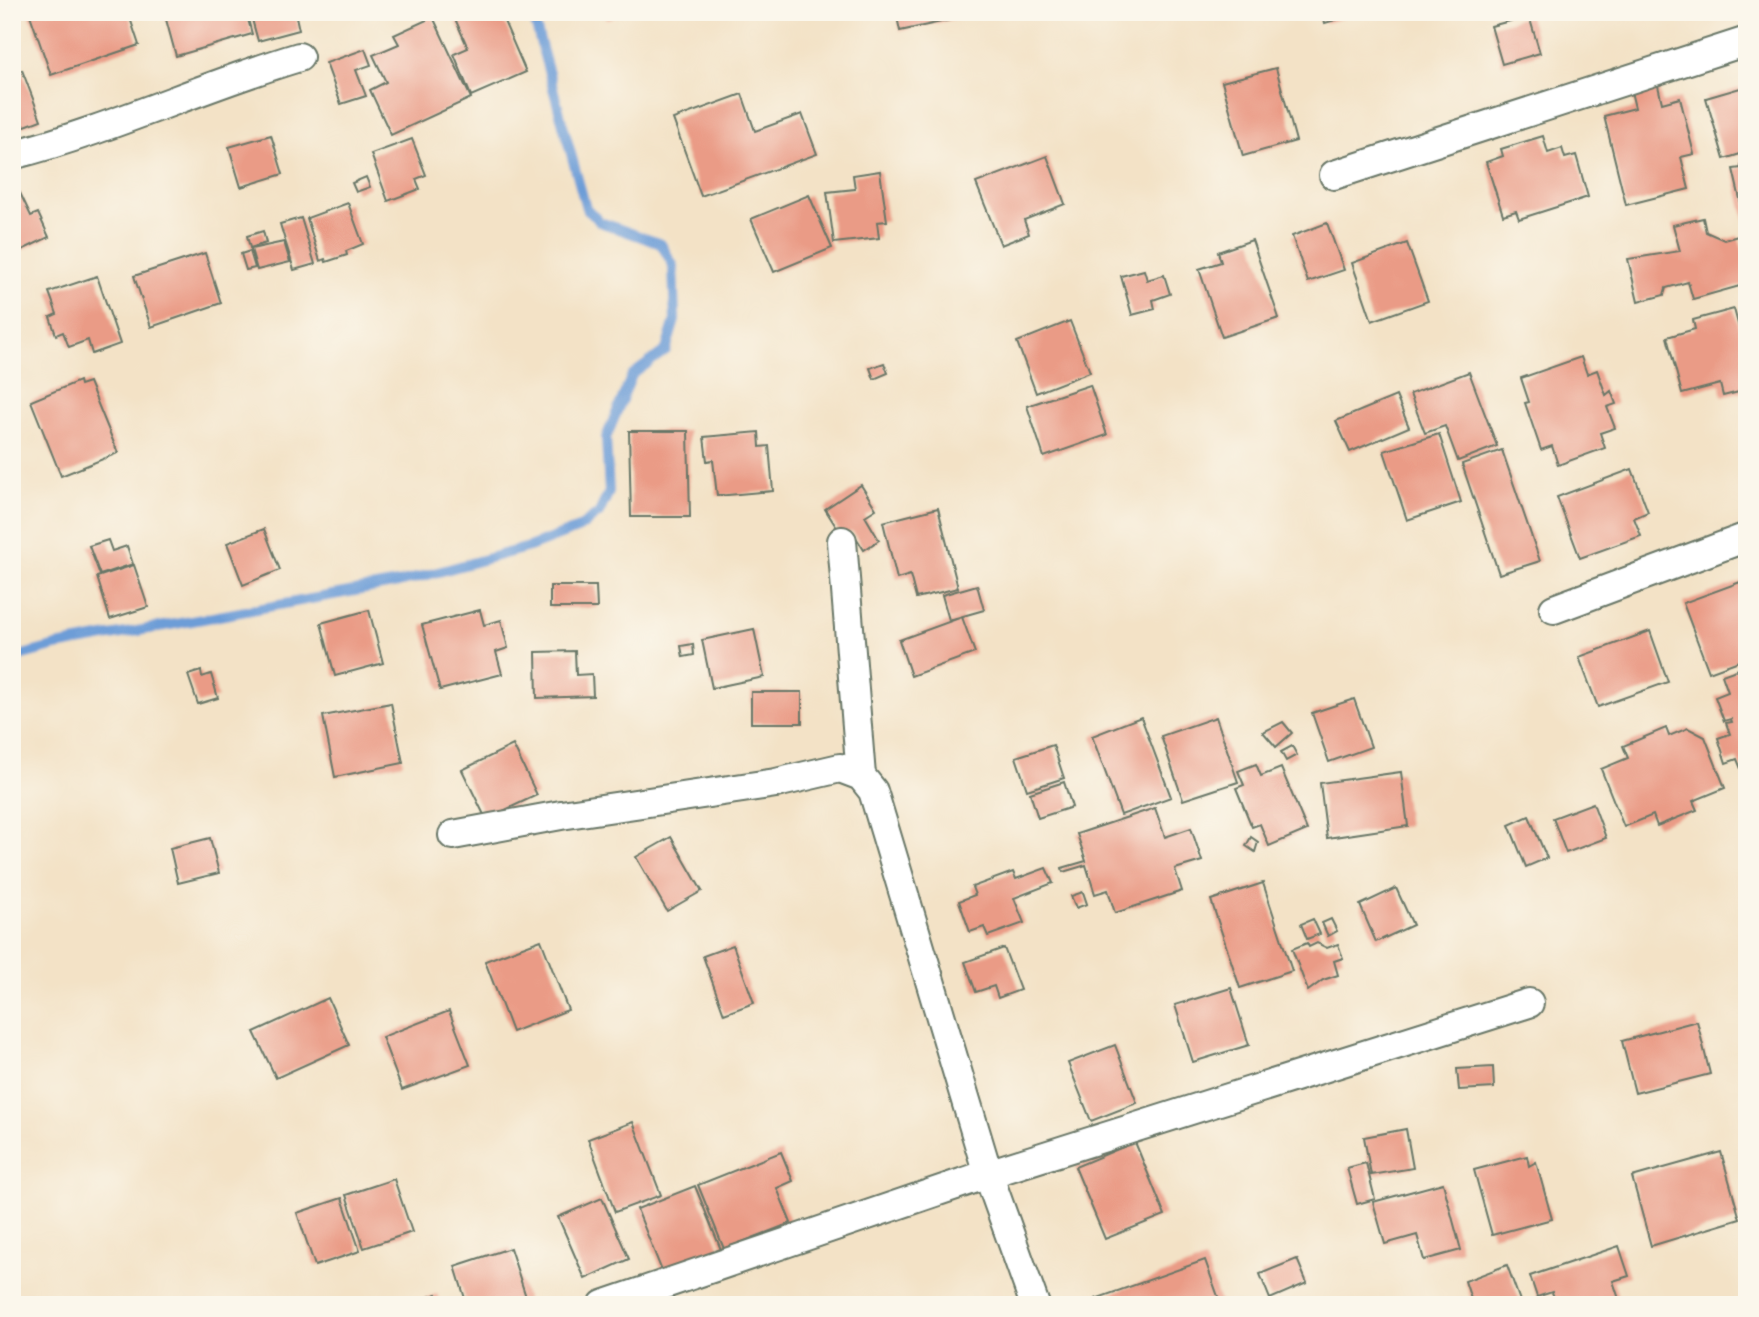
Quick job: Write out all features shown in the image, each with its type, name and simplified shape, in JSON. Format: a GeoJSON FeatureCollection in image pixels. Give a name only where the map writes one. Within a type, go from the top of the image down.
{"type":"FeatureCollection","features":[{"type":"Feature","properties":{"kind":"street"},"geometry":{"type":"LineString","coordinates":[[1334,175],[1747,41]]}},
{"type":"Feature","properties":{"kind":"street"},"geometry":{"type":"LineString","coordinates":[[12,155],[56,144],[226,79],[299,57]]}},
{"type":"Feature","properties":{"kind":"street"},"geometry":{"type":"LineString","coordinates":[[1554,609],[1747,537]]}},
{"type":"Feature","properties":{"kind":"street"},"geometry":{"type":"LineString","coordinates":[[842,541],[860,776]]}},
{"type":"Feature","properties":{"kind":"street"},"geometry":{"type":"LineString","coordinates":[[453,835],[561,815],[776,783],[840,768],[860,776],[873,792],[988,1174],[1035,1305]]}},
{"type":"Feature","properties":{"kind":"street"},"geometry":{"type":"LineString","coordinates":[[603,1305],[988,1174],[1529,1003]]}},
{"type":"Feature","properties":{"kind":"building"},"geometry":{"type":"Polygon","coordinates":[[[29,12],[128,12],[139,45],[51,75],[29,12]]]}},
{"type":"Feature","properties":{"kind":"building"},"geometry":{"type":"Polygon","coordinates":[[[164,12],[246,12],[252,34],[176,56],[164,12]]]}},
{"type":"Feature","properties":{"kind":"building"},"geometry":{"type":"Polygon","coordinates":[[[250,12],[295,12],[299,30],[258,41],[250,12]]]}},
{"type":"Feature","properties":{"kind":"building"},"geometry":{"type":"Polygon","coordinates":[[[452,12],[500,12],[526,72],[471,96],[454,54],[468,48],[452,12]]]}},
{"type":"Feature","properties":{"kind":"building"},"geometry":{"type":"Polygon","coordinates":[[[605,12],[627,12],[628,13],[607,19],[605,12]]]}},
{"type":"Feature","properties":{"kind":"building"},"geometry":{"type":"Polygon","coordinates":[[[896,12],[972,12],[973,15],[900,31],[896,12]]]}},
{"type":"Feature","properties":{"kind":"building"},"geometry":{"type":"Polygon","coordinates":[[[1322,12],[1359,12],[1359,13],[1325,23],[1322,12]]]}},
{"type":"Feature","properties":{"kind":"building"},"geometry":{"type":"Polygon","coordinates":[[[1529,16],[1540,53],[1502,64],[1491,26],[1529,16]]]}},
{"type":"Feature","properties":{"kind":"building"},"geometry":{"type":"Polygon","coordinates":[[[433,17],[471,98],[391,135],[370,90],[386,82],[373,55],[399,44],[394,35],[433,17]]]}},
{"type":"Feature","properties":{"kind":"building"},"geometry":{"type":"Polygon","coordinates":[[[365,49],[371,65],[356,70],[366,96],[341,104],[326,63],[365,49]]]}},
{"type":"Feature","properties":{"kind":"building"},"geometry":{"type":"Polygon","coordinates":[[[1276,68],[1296,141],[1243,156],[1222,82],[1276,68]]]}},
{"type":"Feature","properties":{"kind":"building"},"geometry":{"type":"Polygon","coordinates":[[[22,70],[41,120],[12,131],[12,73],[22,70]]]}},
{"type":"Feature","properties":{"kind":"building"},"geometry":{"type":"Polygon","coordinates":[[[1656,77],[1662,103],[1680,98],[1694,154],[1681,157],[1689,189],[1626,205],[1604,116],[1635,108],[1629,83],[1656,77]]]}},
{"type":"Feature","properties":{"kind":"building"},"geometry":{"type":"Polygon","coordinates":[[[1747,86],[1747,152],[1724,159],[1706,98],[1747,86]]]}},
{"type":"Feature","properties":{"kind":"building"},"geometry":{"type":"Polygon","coordinates":[[[742,94],[755,131],[802,114],[817,154],[701,196],[673,119],[742,94]]]}},
{"type":"Feature","properties":{"kind":"building"},"geometry":{"type":"Polygon","coordinates":[[[271,135],[283,174],[241,187],[229,147],[271,135]]]}},
{"type":"Feature","properties":{"kind":"building"},"geometry":{"type":"Polygon","coordinates":[[[1543,136],[1548,153],[1562,148],[1565,158],[1576,155],[1588,197],[1519,219],[1516,211],[1503,215],[1486,162],[1503,156],[1501,149],[1543,136]]]}},
{"type":"Feature","properties":{"kind":"building"},"geometry":{"type":"Polygon","coordinates":[[[412,139],[426,175],[416,179],[420,189],[388,201],[371,154],[412,139]]]}},
{"type":"Feature","properties":{"kind":"building"},"geometry":{"type":"Polygon","coordinates":[[[1047,156],[1065,204],[1024,220],[1029,234],[1001,245],[976,183],[1047,156]]]}},
{"type":"Feature","properties":{"kind":"building"},"geometry":{"type":"Polygon","coordinates":[[[1747,158],[1746,225],[1733,169],[1741,168],[1741,159],[1747,158]]]}},
{"type":"Feature","properties":{"kind":"building"},"geometry":{"type":"Polygon","coordinates":[[[880,171],[887,221],[877,222],[879,238],[834,243],[827,192],[855,189],[853,175],[880,171]]]}},
{"type":"Feature","properties":{"kind":"building"},"geometry":{"type":"Polygon","coordinates":[[[366,177],[370,187],[356,192],[352,183],[366,177]]]}},
{"type":"Feature","properties":{"kind":"building"},"geometry":{"type":"Polygon","coordinates":[[[20,193],[31,216],[38,213],[49,237],[12,255],[12,196],[20,193]]]}},
{"type":"Feature","properties":{"kind":"building"},"geometry":{"type":"Polygon","coordinates":[[[809,195],[832,248],[774,272],[751,219],[809,195]]]}},
{"type":"Feature","properties":{"kind":"building"},"geometry":{"type":"Polygon","coordinates":[[[348,203],[363,244],[346,251],[347,255],[326,262],[325,259],[320,261],[307,218],[348,203]]]}},
{"type":"Feature","properties":{"kind":"building"},"geometry":{"type":"Polygon","coordinates":[[[301,218],[315,264],[294,270],[280,224],[301,218]]]}},
{"type":"Feature","properties":{"kind":"building"},"geometry":{"type":"Polygon","coordinates":[[[1703,218],[1706,232],[1724,240],[1738,236],[1747,261],[1747,284],[1693,299],[1688,282],[1666,288],[1664,295],[1638,302],[1628,259],[1680,251],[1673,225],[1703,218]]]}},
{"type":"Feature","properties":{"kind":"building"},"geometry":{"type":"Polygon","coordinates":[[[1327,223],[1344,270],[1308,282],[1292,236],[1327,223]]]}},
{"type":"Feature","properties":{"kind":"building"},"geometry":{"type":"Polygon","coordinates":[[[263,231],[266,243],[250,248],[247,236],[263,231]]]}},
{"type":"Feature","properties":{"kind":"building"},"geometry":{"type":"Polygon","coordinates":[[[1252,240],[1279,318],[1222,337],[1199,269],[1221,262],[1218,252],[1252,240]]]}},
{"type":"Feature","properties":{"kind":"building"},"geometry":{"type":"Polygon","coordinates":[[[284,242],[290,262],[257,270],[251,249],[284,242]]]}},
{"type":"Feature","properties":{"kind":"building"},"geometry":{"type":"Polygon","coordinates":[[[1407,243],[1428,301],[1372,321],[1352,263],[1407,243]]]}},
{"type":"Feature","properties":{"kind":"building"},"geometry":{"type":"Polygon","coordinates":[[[250,251],[255,268],[246,270],[241,254],[250,251]]]}},
{"type":"Feature","properties":{"kind":"building"},"geometry":{"type":"Polygon","coordinates":[[[205,253],[221,303],[151,327],[134,276],[205,253]]]}},
{"type":"Feature","properties":{"kind":"building"},"geometry":{"type":"Polygon","coordinates":[[[1144,270],[1147,280],[1164,275],[1170,294],[1153,300],[1155,309],[1132,315],[1121,276],[1144,270]]]}},
{"type":"Feature","properties":{"kind":"building"},"geometry":{"type":"Polygon","coordinates":[[[97,276],[120,344],[92,354],[88,340],[69,347],[63,332],[56,335],[50,317],[57,314],[49,292],[97,276]]]}},
{"type":"Feature","properties":{"kind":"building"},"geometry":{"type":"Polygon","coordinates":[[[1734,309],[1741,335],[1747,334],[1747,390],[1723,396],[1720,384],[1682,394],[1667,337],[1695,329],[1693,320],[1734,309]]]}},
{"type":"Feature","properties":{"kind":"building"},"geometry":{"type":"Polygon","coordinates":[[[1070,321],[1090,372],[1036,393],[1017,342],[1070,321]]]}},
{"type":"Feature","properties":{"kind":"building"},"geometry":{"type":"Polygon","coordinates":[[[1581,357],[1587,374],[1597,370],[1606,395],[1611,391],[1616,404],[1607,407],[1615,428],[1600,433],[1605,448],[1558,465],[1552,446],[1541,450],[1525,403],[1529,402],[1521,378],[1581,357]]]}},
{"type":"Feature","properties":{"kind":"building"},"geometry":{"type":"Polygon","coordinates":[[[884,363],[888,373],[874,379],[870,368],[884,363]]]}},
{"type":"Feature","properties":{"kind":"building"},"geometry":{"type":"Polygon","coordinates":[[[1469,372],[1497,446],[1458,461],[1445,426],[1425,433],[1410,394],[1469,372]]]}},
{"type":"Feature","properties":{"kind":"building"},"geometry":{"type":"Polygon","coordinates":[[[79,381],[80,385],[89,382],[118,453],[61,476],[31,401],[79,381]]]}},
{"type":"Feature","properties":{"kind":"building"},"geometry":{"type":"Polygon","coordinates":[[[1090,385],[1107,435],[1044,457],[1027,406],[1090,385]]]}},
{"type":"Feature","properties":{"kind":"building"},"geometry":{"type":"Polygon","coordinates":[[[1396,396],[1409,427],[1350,452],[1336,421],[1396,396]]]}},
{"type":"Feature","properties":{"kind":"building"},"geometry":{"type":"Polygon","coordinates":[[[629,431],[688,431],[690,517],[631,517],[629,431]]]}},
{"type":"Feature","properties":{"kind":"building"},"geometry":{"type":"Polygon","coordinates":[[[759,432],[760,447],[769,446],[773,491],[717,496],[713,460],[707,461],[704,437],[759,432]]]}},
{"type":"Feature","properties":{"kind":"building"},"geometry":{"type":"Polygon","coordinates":[[[1439,434],[1461,502],[1407,520],[1384,451],[1439,434]]]}},
{"type":"Feature","properties":{"kind":"building"},"geometry":{"type":"Polygon","coordinates":[[[1502,450],[1540,561],[1499,574],[1462,464],[1502,450]]]}},
{"type":"Feature","properties":{"kind":"building"},"geometry":{"type":"Polygon","coordinates":[[[1632,469],[1648,512],[1634,518],[1641,536],[1580,558],[1557,497],[1632,469]]]}},
{"type":"Feature","properties":{"kind":"building"},"geometry":{"type":"Polygon","coordinates":[[[861,485],[876,509],[865,516],[879,540],[864,550],[852,531],[842,536],[825,509],[861,485]]]}},
{"type":"Feature","properties":{"kind":"building"},"geometry":{"type":"Polygon","coordinates":[[[938,508],[958,588],[916,598],[910,575],[897,579],[883,522],[938,508]]]}},
{"type":"Feature","properties":{"kind":"building"},"geometry":{"type":"Polygon","coordinates":[[[264,529],[280,570],[243,585],[227,543],[264,529]]]}},
{"type":"Feature","properties":{"kind":"building"},"geometry":{"type":"Polygon","coordinates":[[[108,540],[112,551],[127,546],[133,564],[100,575],[89,546],[108,540]]]}},
{"type":"Feature","properties":{"kind":"building"},"geometry":{"type":"Polygon","coordinates":[[[134,565],[148,607],[110,619],[97,577],[134,565]]]}},
{"type":"Feature","properties":{"kind":"building"},"geometry":{"type":"Polygon","coordinates":[[[1743,581],[1747,591],[1747,658],[1709,672],[1683,603],[1743,581]]]}},
{"type":"Feature","properties":{"kind":"building"},"geometry":{"type":"Polygon","coordinates":[[[977,585],[984,610],[949,620],[942,595],[977,585]]]}},
{"type":"Feature","properties":{"kind":"building"},"geometry":{"type":"Polygon","coordinates":[[[550,586],[596,586],[597,608],[550,608],[550,586]]]}},
{"type":"Feature","properties":{"kind":"building"},"geometry":{"type":"Polygon","coordinates":[[[369,610],[383,663],[335,676],[321,623],[369,610]]]}},
{"type":"Feature","properties":{"kind":"building"},"geometry":{"type":"Polygon","coordinates":[[[480,610],[484,625],[501,620],[508,648],[496,652],[502,674],[440,690],[422,625],[480,610]]]}},
{"type":"Feature","properties":{"kind":"building"},"geometry":{"type":"Polygon","coordinates":[[[962,617],[975,653],[911,676],[899,640],[962,617]]]}},
{"type":"Feature","properties":{"kind":"building"},"geometry":{"type":"Polygon","coordinates":[[[754,629],[764,677],[712,688],[702,640],[754,629]]]}},
{"type":"Feature","properties":{"kind":"building"},"geometry":{"type":"Polygon","coordinates":[[[1650,631],[1668,682],[1598,707],[1579,657],[1650,631]]]}},
{"type":"Feature","properties":{"kind":"building"},"geometry":{"type":"Polygon","coordinates":[[[693,644],[694,655],[683,657],[681,646],[693,644]]]}},
{"type":"Feature","properties":{"kind":"building"},"geometry":{"type":"Polygon","coordinates":[[[575,651],[576,675],[592,674],[593,696],[537,698],[536,652],[575,651]]]}},
{"type":"Feature","properties":{"kind":"building"},"geometry":{"type":"Polygon","coordinates":[[[1747,666],[1747,783],[1737,759],[1726,763],[1718,738],[1730,734],[1726,723],[1732,722],[1731,719],[1724,721],[1715,697],[1728,692],[1722,675],[1747,666]]]}},
{"type":"Feature","properties":{"kind":"building"},"geometry":{"type":"Polygon","coordinates":[[[201,671],[202,677],[211,674],[218,698],[198,704],[188,675],[201,671]]]}},
{"type":"Feature","properties":{"kind":"building"},"geometry":{"type":"Polygon","coordinates":[[[751,692],[802,692],[802,723],[751,723],[751,692]]]}},
{"type":"Feature","properties":{"kind":"building"},"geometry":{"type":"Polygon","coordinates":[[[1354,699],[1371,747],[1329,762],[1312,713],[1354,699]]]}},
{"type":"Feature","properties":{"kind":"building"},"geometry":{"type":"Polygon","coordinates":[[[391,703],[403,763],[335,777],[323,716],[391,703]]]}},
{"type":"Feature","properties":{"kind":"building"},"geometry":{"type":"Polygon","coordinates":[[[1141,717],[1171,797],[1121,815],[1092,736],[1141,717]]]}},
{"type":"Feature","properties":{"kind":"building"},"geometry":{"type":"Polygon","coordinates":[[[1216,717],[1238,782],[1183,800],[1161,736],[1216,717]]]}},
{"type":"Feature","properties":{"kind":"building"},"geometry":{"type":"Polygon","coordinates":[[[1283,722],[1292,733],[1276,747],[1263,732],[1283,722]]]}},
{"type":"Feature","properties":{"kind":"building"},"geometry":{"type":"Polygon","coordinates":[[[1666,728],[1669,736],[1688,728],[1705,737],[1725,788],[1693,801],[1697,810],[1657,826],[1653,815],[1624,827],[1601,769],[1628,758],[1623,746],[1666,728]]]}},
{"type":"Feature","properties":{"kind":"building"},"geometry":{"type":"Polygon","coordinates":[[[513,745],[537,795],[486,819],[462,770],[513,745]]]}},
{"type":"Feature","properties":{"kind":"building"},"geometry":{"type":"Polygon","coordinates":[[[1053,745],[1064,778],[1027,790],[1016,757],[1053,745]]]}},
{"type":"Feature","properties":{"kind":"building"},"geometry":{"type":"Polygon","coordinates":[[[1292,746],[1297,755],[1286,761],[1281,752],[1292,746]]]}},
{"type":"Feature","properties":{"kind":"building"},"geometry":{"type":"Polygon","coordinates":[[[1256,764],[1261,776],[1281,768],[1307,830],[1269,846],[1260,824],[1252,827],[1236,788],[1244,785],[1238,771],[1256,764]]]}},
{"type":"Feature","properties":{"kind":"building"},"geometry":{"type":"Polygon","coordinates":[[[1401,772],[1408,826],[1327,838],[1320,783],[1401,772]]]}},
{"type":"Feature","properties":{"kind":"building"},"geometry":{"type":"Polygon","coordinates":[[[1064,782],[1072,807],[1038,818],[1030,793],[1064,782]]]}},
{"type":"Feature","properties":{"kind":"building"},"geometry":{"type":"Polygon","coordinates":[[[1593,803],[1606,838],[1566,853],[1553,818],[1593,803]]]}},
{"type":"Feature","properties":{"kind":"building"},"geometry":{"type":"Polygon","coordinates":[[[1155,808],[1165,837],[1191,828],[1202,861],[1175,869],[1182,891],[1115,913],[1108,890],[1095,894],[1086,865],[1063,872],[1062,868],[1086,861],[1077,834],[1155,808]]]}},
{"type":"Feature","properties":{"kind":"building"},"geometry":{"type":"Polygon","coordinates":[[[1529,816],[1547,858],[1526,867],[1509,825],[1529,816]]]}},
{"type":"Feature","properties":{"kind":"building"},"geometry":{"type":"Polygon","coordinates":[[[671,837],[702,891],[667,911],[636,857],[671,837]]]}},
{"type":"Feature","properties":{"kind":"building"},"geometry":{"type":"Polygon","coordinates":[[[1251,837],[1258,842],[1255,852],[1246,846],[1251,837]]]}},
{"type":"Feature","properties":{"kind":"building"},"geometry":{"type":"Polygon","coordinates":[[[210,838],[219,873],[178,883],[170,848],[210,838]]]}},
{"type":"Feature","properties":{"kind":"building"},"geometry":{"type":"Polygon","coordinates":[[[1046,868],[1053,883],[1014,898],[1024,923],[988,936],[984,927],[970,932],[959,901],[975,895],[972,887],[1013,872],[1016,879],[1046,868]]]}},
{"type":"Feature","properties":{"kind":"building"},"geometry":{"type":"Polygon","coordinates":[[[1263,883],[1292,971],[1240,988],[1211,900],[1263,883]]]}},
{"type":"Feature","properties":{"kind":"building"},"geometry":{"type":"Polygon","coordinates":[[[1396,888],[1413,925],[1376,942],[1360,905],[1396,888]]]}},
{"type":"Feature","properties":{"kind":"building"},"geometry":{"type":"Polygon","coordinates":[[[1083,892],[1087,904],[1076,908],[1071,896],[1083,892]]]}},
{"type":"Feature","properties":{"kind":"building"},"geometry":{"type":"Polygon","coordinates":[[[1313,919],[1320,934],[1307,939],[1301,924],[1313,919]]]}},
{"type":"Feature","properties":{"kind":"building"},"geometry":{"type":"Polygon","coordinates":[[[1331,919],[1337,931],[1328,936],[1322,923],[1331,919]]]}},
{"type":"Feature","properties":{"kind":"building"},"geometry":{"type":"Polygon","coordinates":[[[541,940],[568,1010],[512,1032],[485,961],[541,940]]]}},
{"type":"Feature","properties":{"kind":"building"},"geometry":{"type":"Polygon","coordinates":[[[1307,943],[1309,947],[1317,943],[1327,948],[1338,944],[1343,958],[1334,961],[1338,975],[1323,980],[1308,991],[1292,949],[1307,943]]]}},
{"type":"Feature","properties":{"kind":"building"},"geometry":{"type":"Polygon","coordinates":[[[733,945],[754,1003],[724,1014],[703,956],[733,945]]]}},
{"type":"Feature","properties":{"kind":"building"},"geometry":{"type":"Polygon","coordinates":[[[1004,948],[1020,990],[998,998],[994,986],[976,992],[965,962],[1004,948]]]}},
{"type":"Feature","properties":{"kind":"building"},"geometry":{"type":"Polygon","coordinates":[[[1231,988],[1249,1045],[1193,1062],[1175,1005],[1231,988]]]}},
{"type":"Feature","properties":{"kind":"building"},"geometry":{"type":"Polygon","coordinates":[[[328,998],[349,1045],[276,1078],[254,1032],[328,998]]]}},
{"type":"Feature","properties":{"kind":"building"},"geometry":{"type":"Polygon","coordinates":[[[449,1011],[470,1065],[402,1090],[382,1037],[449,1011]]]}},
{"type":"Feature","properties":{"kind":"building"},"geometry":{"type":"Polygon","coordinates":[[[1697,1021],[1710,1074],[1635,1093],[1622,1041],[1697,1021]]]}},
{"type":"Feature","properties":{"kind":"building"},"geometry":{"type":"Polygon","coordinates":[[[1115,1045],[1137,1103],[1091,1121],[1068,1063],[1115,1045]]]}},
{"type":"Feature","properties":{"kind":"building"},"geometry":{"type":"Polygon","coordinates":[[[1493,1067],[1494,1088],[1459,1090],[1457,1069],[1493,1067]]]}},
{"type":"Feature","properties":{"kind":"building"},"geometry":{"type":"Polygon","coordinates":[[[633,1122],[661,1195],[615,1212],[588,1139],[633,1122]]]}},
{"type":"Feature","properties":{"kind":"building"},"geometry":{"type":"Polygon","coordinates":[[[1406,1129],[1413,1168],[1371,1175],[1364,1137],[1406,1129]]]}},
{"type":"Feature","properties":{"kind":"building"},"geometry":{"type":"Polygon","coordinates":[[[1135,1142],[1165,1215],[1105,1239],[1075,1167],[1135,1142]]]}},
{"type":"Feature","properties":{"kind":"building"},"geometry":{"type":"Polygon","coordinates":[[[781,1152],[793,1181],[777,1188],[791,1223],[724,1249],[698,1185],[781,1152]]]}},
{"type":"Feature","properties":{"kind":"building"},"geometry":{"type":"Polygon","coordinates":[[[1721,1152],[1740,1219],[1651,1246],[1632,1177],[1721,1152]]]}},
{"type":"Feature","properties":{"kind":"building"},"geometry":{"type":"Polygon","coordinates":[[[1527,1156],[1529,1166],[1536,1162],[1552,1219],[1492,1235],[1474,1170],[1527,1156]]]}},
{"type":"Feature","properties":{"kind":"building"},"geometry":{"type":"Polygon","coordinates":[[[1366,1163],[1375,1199],[1357,1204],[1347,1168],[1366,1163]]]}},
{"type":"Feature","properties":{"kind":"building"},"geometry":{"type":"Polygon","coordinates":[[[394,1179],[412,1232],[364,1248],[346,1195],[394,1179]]]}},
{"type":"Feature","properties":{"kind":"building"},"geometry":{"type":"Polygon","coordinates":[[[1443,1183],[1461,1250],[1424,1260],[1417,1235],[1385,1244],[1373,1202],[1443,1183]]]}},
{"type":"Feature","properties":{"kind":"building"},"geometry":{"type":"Polygon","coordinates":[[[695,1186],[724,1257],[666,1281],[637,1209],[695,1186]]]}},
{"type":"Feature","properties":{"kind":"building"},"geometry":{"type":"Polygon","coordinates":[[[342,1198],[360,1251],[315,1266],[297,1213],[342,1198]]]}},
{"type":"Feature","properties":{"kind":"building"},"geometry":{"type":"Polygon","coordinates":[[[602,1198],[629,1259],[585,1279],[558,1217],[602,1198]]]}},
{"type":"Feature","properties":{"kind":"building"},"geometry":{"type":"Polygon","coordinates":[[[1619,1246],[1629,1276],[1613,1281],[1621,1305],[1543,1305],[1555,1300],[1552,1292],[1537,1297],[1530,1276],[1619,1246]]]}},
{"type":"Feature","properties":{"kind":"building"},"geometry":{"type":"Polygon","coordinates":[[[510,1248],[527,1300],[514,1305],[467,1305],[455,1266],[510,1248]]]}},
{"type":"Feature","properties":{"kind":"building"},"geometry":{"type":"Polygon","coordinates":[[[1297,1259],[1307,1283],[1270,1299],[1260,1274],[1297,1259]]]}},
{"type":"Feature","properties":{"kind":"building"},"geometry":{"type":"Polygon","coordinates":[[[1205,1260],[1221,1305],[1097,1305],[1095,1299],[1205,1260]]]}},
{"type":"Feature","properties":{"kind":"building"},"geometry":{"type":"Polygon","coordinates":[[[1507,1265],[1520,1301],[1509,1305],[1473,1305],[1465,1281],[1507,1265]]]}},
{"type":"Feature","properties":{"kind":"building"},"geometry":{"type":"Polygon","coordinates":[[[437,1294],[441,1305],[428,1305],[425,1298],[437,1294]]]}},
{"type":"Feature","properties":{"kind":"waterway"},"geometry":{"type":"LineString","coordinates":[[12,658],[56,646],[398,583],[529,547],[579,528],[599,513],[609,492],[606,438],[632,375],[666,350],[675,320],[673,265],[661,244],[600,222],[586,208],[532,12]]}}]}
